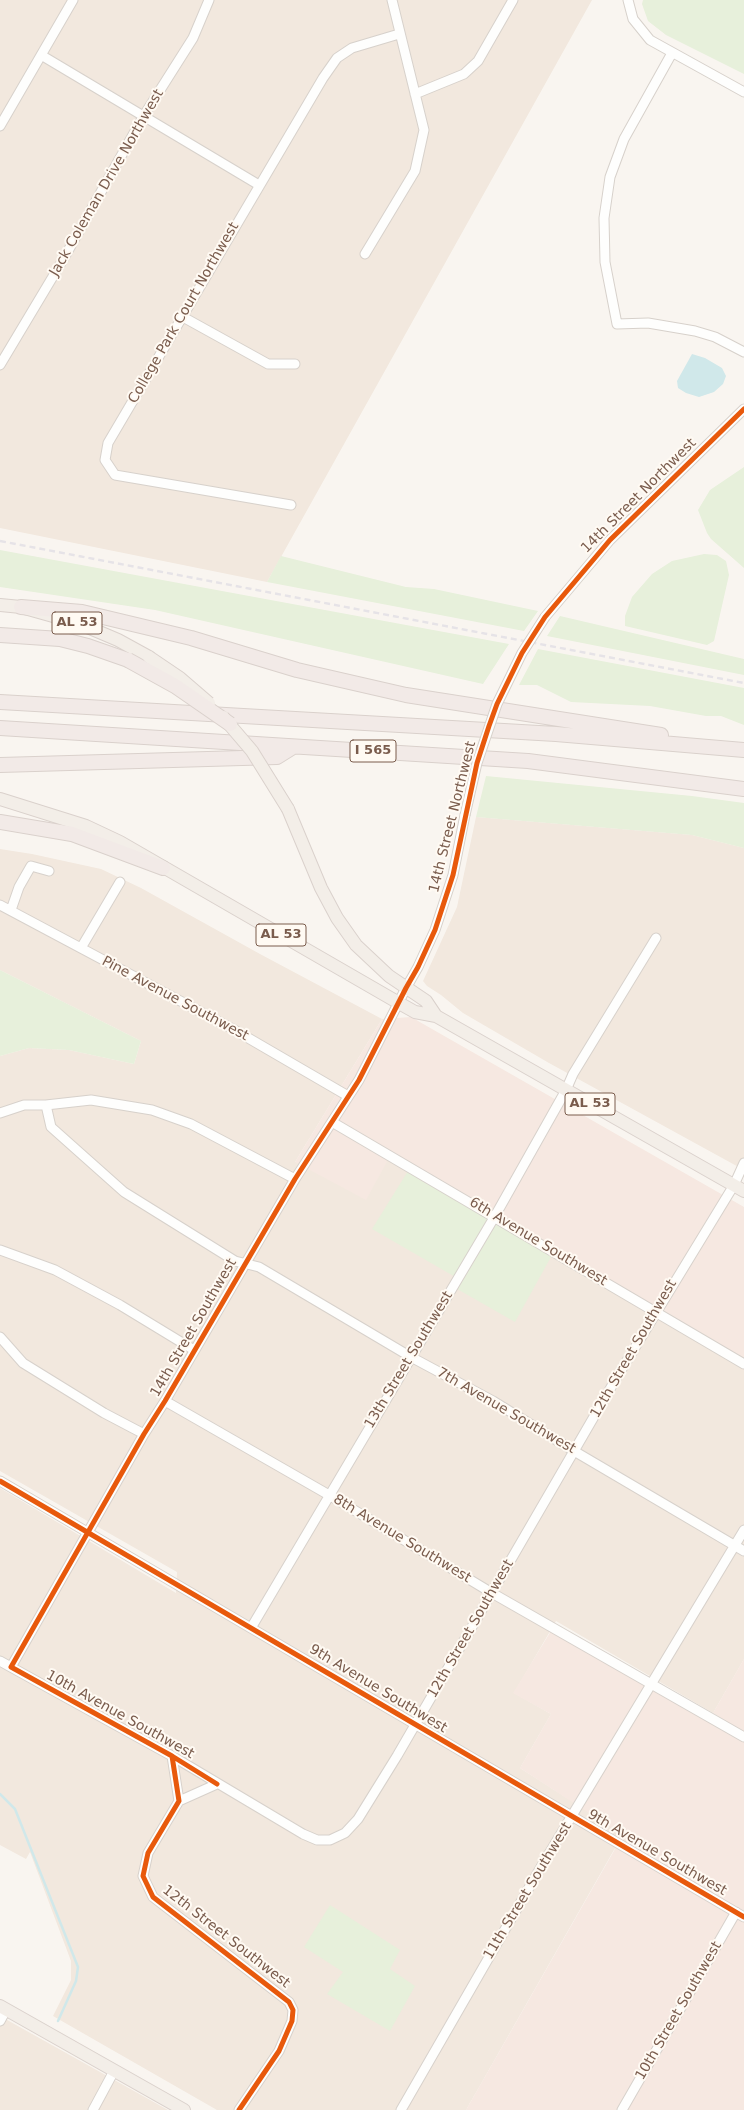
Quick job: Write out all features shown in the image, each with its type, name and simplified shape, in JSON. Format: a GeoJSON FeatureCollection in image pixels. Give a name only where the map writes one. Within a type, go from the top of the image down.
{"type":"FeatureCollection","features":[{"type":"Feature","properties":{"kind":"highway"},"geometry":{"type":"LineString","coordinates":[[21,607],[82,612],[191,638],[297,670],[406,695],[624,728],[742,750]]}},
{"type":"Feature","properties":{"kind":"highway"},"geometry":{"type":"LineString","coordinates":[[0,635],[60,639],[88,646],[128,660],[175,686],[230,724]]}},
{"type":"Feature","properties":{"kind":"highway","name":"I 565"},"geometry":{"type":"LineString","coordinates":[[0,702],[556,734],[742,750]]}},
{"type":"Feature","properties":{"kind":"highway","name":"I 565"},"geometry":{"type":"LineString","coordinates":[[0,728],[528,761],[744,789]]}},
{"type":"Feature","properties":{"kind":"highway"},"geometry":{"type":"LineString","coordinates":[[0,765],[277,758],[293,746]]}},
{"type":"Feature","properties":{"kind":"highway"},"geometry":{"type":"LineString","coordinates":[[0,822],[72,834],[163,868]]}},
{"type":"Feature","properties":{"kind":"main road","name":"AL 53"},"geometry":{"type":"LineString","coordinates":[[0,605],[21,607],[78,623],[118,640],[149,657],[180,678],[230,724],[252,751],[288,809],[321,888],[337,918],[356,945],[376,965],[426,1002],[436,1016]]}},
{"type":"Feature","properties":{"kind":"main road","name":"AL 53"},"geometry":{"type":"LineString","coordinates":[[0,799],[86,826],[120,842],[415,1012],[436,1016],[739,1188]]}},
{"type":"Feature","properties":{"kind":"main road"},"geometry":{"type":"LineString","coordinates":[[3,2008],[184,2110]]}},
{"type":"Feature","properties":{"kind":"street"},"geometry":{"type":"LineString","coordinates":[[0,126],[73,0]]}},
{"type":"Feature","properties":{"kind":"street","name":"Jack Coleman Drive Northwest"},"geometry":{"type":"LineString","coordinates":[[0,365],[64,258],[143,117],[193,38],[209,0]]}},
{"type":"Feature","properties":{"kind":"street"},"geometry":{"type":"LineString","coordinates":[[365,254],[417,165],[424,130],[399,34],[392,0]]}},
{"type":"Feature","properties":{"kind":"street"},"geometry":{"type":"LineString","coordinates":[[415,94],[464,74],[478,61],[513,0]]}},
{"type":"Feature","properties":{"kind":"street"},"geometry":{"type":"LineString","coordinates":[[628,0],[633,19],[641,31],[650,40],[744,92]]}},
{"type":"Feature","properties":{"kind":"street","name":"College Park Court Northwest"},"geometry":{"type":"LineString","coordinates":[[290,505],[115,475],[105,460],[108,443],[322,78],[337,58],[352,48],[399,34]]}},
{"type":"Feature","properties":{"kind":"street"},"geometry":{"type":"LineString","coordinates":[[672,53],[624,139],[610,177],[604,218],[605,262],[617,324],[648,323],[695,331],[715,337],[744,352]]}},
{"type":"Feature","properties":{"kind":"street"},"geometry":{"type":"LineString","coordinates":[[41,55],[259,185]]}},
{"type":"Feature","properties":{"kind":"street"},"geometry":{"type":"LineString","coordinates":[[183,317],[268,364],[295,364]]}},
{"type":"Feature","properties":{"kind":"street","name":"14th Street Northwest"},"geometry":{"type":"LineString","coordinates":[[399,1003],[418,967],[441,913],[453,875],[477,763],[497,704],[522,653],[545,617],[610,540],[744,408]]}},
{"type":"Feature","properties":{"kind":"street"},"geometry":{"type":"LineString","coordinates":[[11,910],[19,888],[31,866],[49,871]]}},
{"type":"Feature","properties":{"kind":"street"},"geometry":{"type":"LineString","coordinates":[[82,948],[120,882]]}},
{"type":"Feature","properties":{"kind":"street","name":"Pine Avenue Southwest"},"geometry":{"type":"LineString","coordinates":[[0,905],[231,1028],[348,1096]]}},
{"type":"Feature","properties":{"kind":"street","name":"13th Street Southwest"},"geometry":{"type":"LineString","coordinates":[[251,1628],[494,1216],[566,1090],[573,1074],[656,938]]}},
{"type":"Feature","properties":{"kind":"street","name":"14th Street Southwest"},"geometry":{"type":"LineString","coordinates":[[11,1667],[144,1434],[165,1401],[295,1179],[359,1080],[399,1003]]}},
{"type":"Feature","properties":{"kind":"street"},"geometry":{"type":"LineString","coordinates":[[0,1113],[24,1105],[46,1105],[91,1100],[152,1110],[191,1124],[295,1179]]}},
{"type":"Feature","properties":{"kind":"street","name":"7th Avenue Southwest"},"geometry":{"type":"LineString","coordinates":[[46,1105],[51,1127],[124,1192],[234,1261],[259,1267],[411,1357],[494,1401],[574,1451],[744,1551]]}},
{"type":"Feature","properties":{"kind":"street","name":"6th Avenue Southwest"},"geometry":{"type":"LineString","coordinates":[[332,1122],[744,1364]]}},
{"type":"Feature","properties":{"kind":"street","name":"12th Street Southwest"},"geometry":{"type":"LineString","coordinates":[[217,1784],[316,1840],[330,1840],[345,1833],[358,1819],[415,1725],[656,1312],[739,1188],[744,1163]]}},
{"type":"Feature","properties":{"kind":"street"},"geometry":{"type":"LineString","coordinates":[[0,1250],[55,1270],[120,1305],[194,1350]]}},
{"type":"Feature","properties":{"kind":"street"},"geometry":{"type":"LineString","coordinates":[[0,1337],[23,1363],[104,1413],[144,1434]]}},
{"type":"Feature","properties":{"kind":"street","name":"8th Avenue Southwest"},"geometry":{"type":"LineString","coordinates":[[165,1401],[329,1495],[492,1593],[744,1737]]}},
{"type":"Feature","properties":{"kind":"street","name":"9th Avenue Southwest"},"geometry":{"type":"LineString","coordinates":[[0,1481],[740,1915]]}},
{"type":"Feature","properties":{"kind":"street","name":"11th Street Southwest"},"geometry":{"type":"LineString","coordinates":[[401,2110],[572,1817],[744,1530]]}},
{"type":"Feature","properties":{"kind":"street","name":"10th Avenue Southwest"},"geometry":{"type":"LineString","coordinates":[[0,1661],[172,1756],[217,1784]]}},
{"type":"Feature","properties":{"kind":"street"},"geometry":{"type":"LineString","coordinates":[[172,1756],[179,1801],[217,1784]]}},
{"type":"Feature","properties":{"kind":"street","name":"12th Street Southwest"},"geometry":{"type":"LineString","coordinates":[[179,1801],[148,1853],[144,1876],[153,1897],[290,2002],[293,2010],[292,2021],[279,2051],[239,2110]]}},
{"type":"Feature","properties":{"kind":"street","name":"10th Street Southwest"},"geometry":{"type":"LineString","coordinates":[[622,2110],[740,1915]]}},
{"type":"Feature","properties":{"kind":"street"},"geometry":{"type":"LineString","coordinates":[[0,2021],[3,2008]]}},
{"type":"Feature","properties":{"kind":"street"},"geometry":{"type":"LineString","coordinates":[[93,2110],[114,2071]]}},
{"type":"Feature","properties":{"kind":"shaded area"},"geometry":{"type":"Polygon","coordinates":[[[0,0],[592,0],[267,582],[0,528],[0,0]]]}},
{"type":"Feature","properties":{"kind":"shaded area"},"geometry":{"type":"Polygon","coordinates":[[[476,817],[692,835],[744,848],[744,1170],[549,1063],[463,1013],[441,995],[427,986],[423,981],[457,907],[476,817]]]}},
{"type":"Feature","properties":{"kind":"shaded area"},"geometry":{"type":"Polygon","coordinates":[[[0,849],[32,854],[101,869],[141,888],[382,1019],[295,1162],[388,1159],[744,1369],[744,1659],[713,1713],[556,1621],[514,1693],[551,1714],[520,1768],[623,1834],[466,2110],[217,2110],[53,2016],[71,1980],[71,1961],[30,1852],[26,1859],[0,1845],[0,1488],[176,1593],[177,1572],[0,1471],[0,1056],[29,1048],[69,1050],[134,1064],[141,1041],[0,970],[0,849]]]}},
{"type":"Feature","properties":{"kind":"shaded area"},"geometry":{"type":"Polygon","coordinates":[[[411,1017],[744,1207],[744,1369],[388,1160],[366,1200],[295,1162],[382,1019],[411,1017]]]}},
{"type":"Feature","properties":{"kind":"shaded area"},"geometry":{"type":"Polygon","coordinates":[[[551,1631],[744,1742],[744,2110],[466,2110],[623,1835],[520,1768],[551,1714],[513,1693],[551,1631]]]}},
{"type":"Feature","properties":{"kind":"shaded area"},"geometry":{"type":"Polygon","coordinates":[[[744,1659],[744,1732],[713,1713],[744,1659]]]}},
{"type":"Feature","properties":{"kind":"shaded area"},"geometry":{"type":"Polygon","coordinates":[[[0,2016],[168,2110],[0,2110],[0,2016]]]}},
{"type":"Feature","properties":{"kind":"green space"},"geometry":{"type":"Polygon","coordinates":[[[643,0],[744,0],[744,74],[666,35],[648,21],[642,4],[643,0]]]}},
{"type":"Feature","properties":{"kind":"green space"},"geometry":{"type":"Polygon","coordinates":[[[744,467],[744,568],[711,539],[698,510],[710,490],[744,467]]]}},
{"type":"Feature","properties":{"kind":"green space"},"geometry":{"type":"Polygon","coordinates":[[[0,550],[509,644],[483,684],[155,610],[0,587],[0,550]]]}},
{"type":"Feature","properties":{"kind":"green space"},"geometry":{"type":"Polygon","coordinates":[[[704,554],[717,555],[726,561],[729,575],[714,641],[707,645],[625,626],[625,616],[632,597],[652,574],[672,561],[704,554]]]}},
{"type":"Feature","properties":{"kind":"green space"},"geometry":{"type":"Polygon","coordinates":[[[281,556],[406,587],[434,589],[538,611],[524,631],[267,582],[281,556]]]}},
{"type":"Feature","properties":{"kind":"green space"},"geometry":{"type":"Polygon","coordinates":[[[560,616],[744,659],[744,675],[547,636],[560,616]]]}},
{"type":"Feature","properties":{"kind":"green space"},"geometry":{"type":"Polygon","coordinates":[[[538,649],[744,688],[744,725],[721,716],[706,716],[650,706],[571,702],[537,685],[519,685],[538,649]]]}},
{"type":"Feature","properties":{"kind":"green space"},"geometry":{"type":"Polygon","coordinates":[[[486,776],[692,796],[744,803],[744,848],[692,835],[476,817],[486,776]]]}},
{"type":"Feature","properties":{"kind":"green space"},"geometry":{"type":"Polygon","coordinates":[[[0,970],[141,1041],[134,1064],[69,1050],[29,1048],[0,1056],[0,970]]]}},
{"type":"Feature","properties":{"kind":"green space"},"geometry":{"type":"Polygon","coordinates":[[[408,1171],[552,1255],[515,1322],[452,1286],[457,1278],[372,1229],[408,1171]]]}},
{"type":"Feature","properties":{"kind":"green space"},"geometry":{"type":"Polygon","coordinates":[[[330,1905],[400,1950],[390,1969],[415,1986],[390,2031],[327,1994],[343,1972],[304,1947],[330,1905]]]}},
{"type":"Feature","properties":{"kind":"water"},"geometry":{"type":"Polygon","coordinates":[[[692,354],[705,358],[722,368],[726,376],[723,384],[714,392],[699,397],[686,393],[678,388],[677,381],[692,354]]]}},
{"type":"Feature","properties":{"kind":"waterway"},"geometry":{"type":"LineString","coordinates":[[0,1794],[15,1809],[78,1967],[76,1981],[58,2021]]}},
{"type":"Feature","properties":{"kind":"railway"},"geometry":{"type":"LineString","coordinates":[[0,541],[744,683]]}},
{"type":"Feature","properties":{"kind":"cycle path"},"geometry":{"type":"LineString","coordinates":[[217,1784],[172,1756],[11,1667],[144,1434],[165,1401],[295,1179],[359,1080],[418,967],[435,930],[453,875],[477,763],[489,726],[497,704],[522,653],[545,617],[610,540],[744,409]]}},
{"type":"Feature","properties":{"kind":"cycle path"},"geometry":{"type":"LineString","coordinates":[[0,1481],[744,1917]]}},
{"type":"Feature","properties":{"kind":"cycle path"},"geometry":{"type":"LineString","coordinates":[[172,1756],[179,1801],[148,1853],[143,1876],[153,1897],[289,2002],[293,2010],[292,2021],[279,2051],[239,2110]]}}]}
